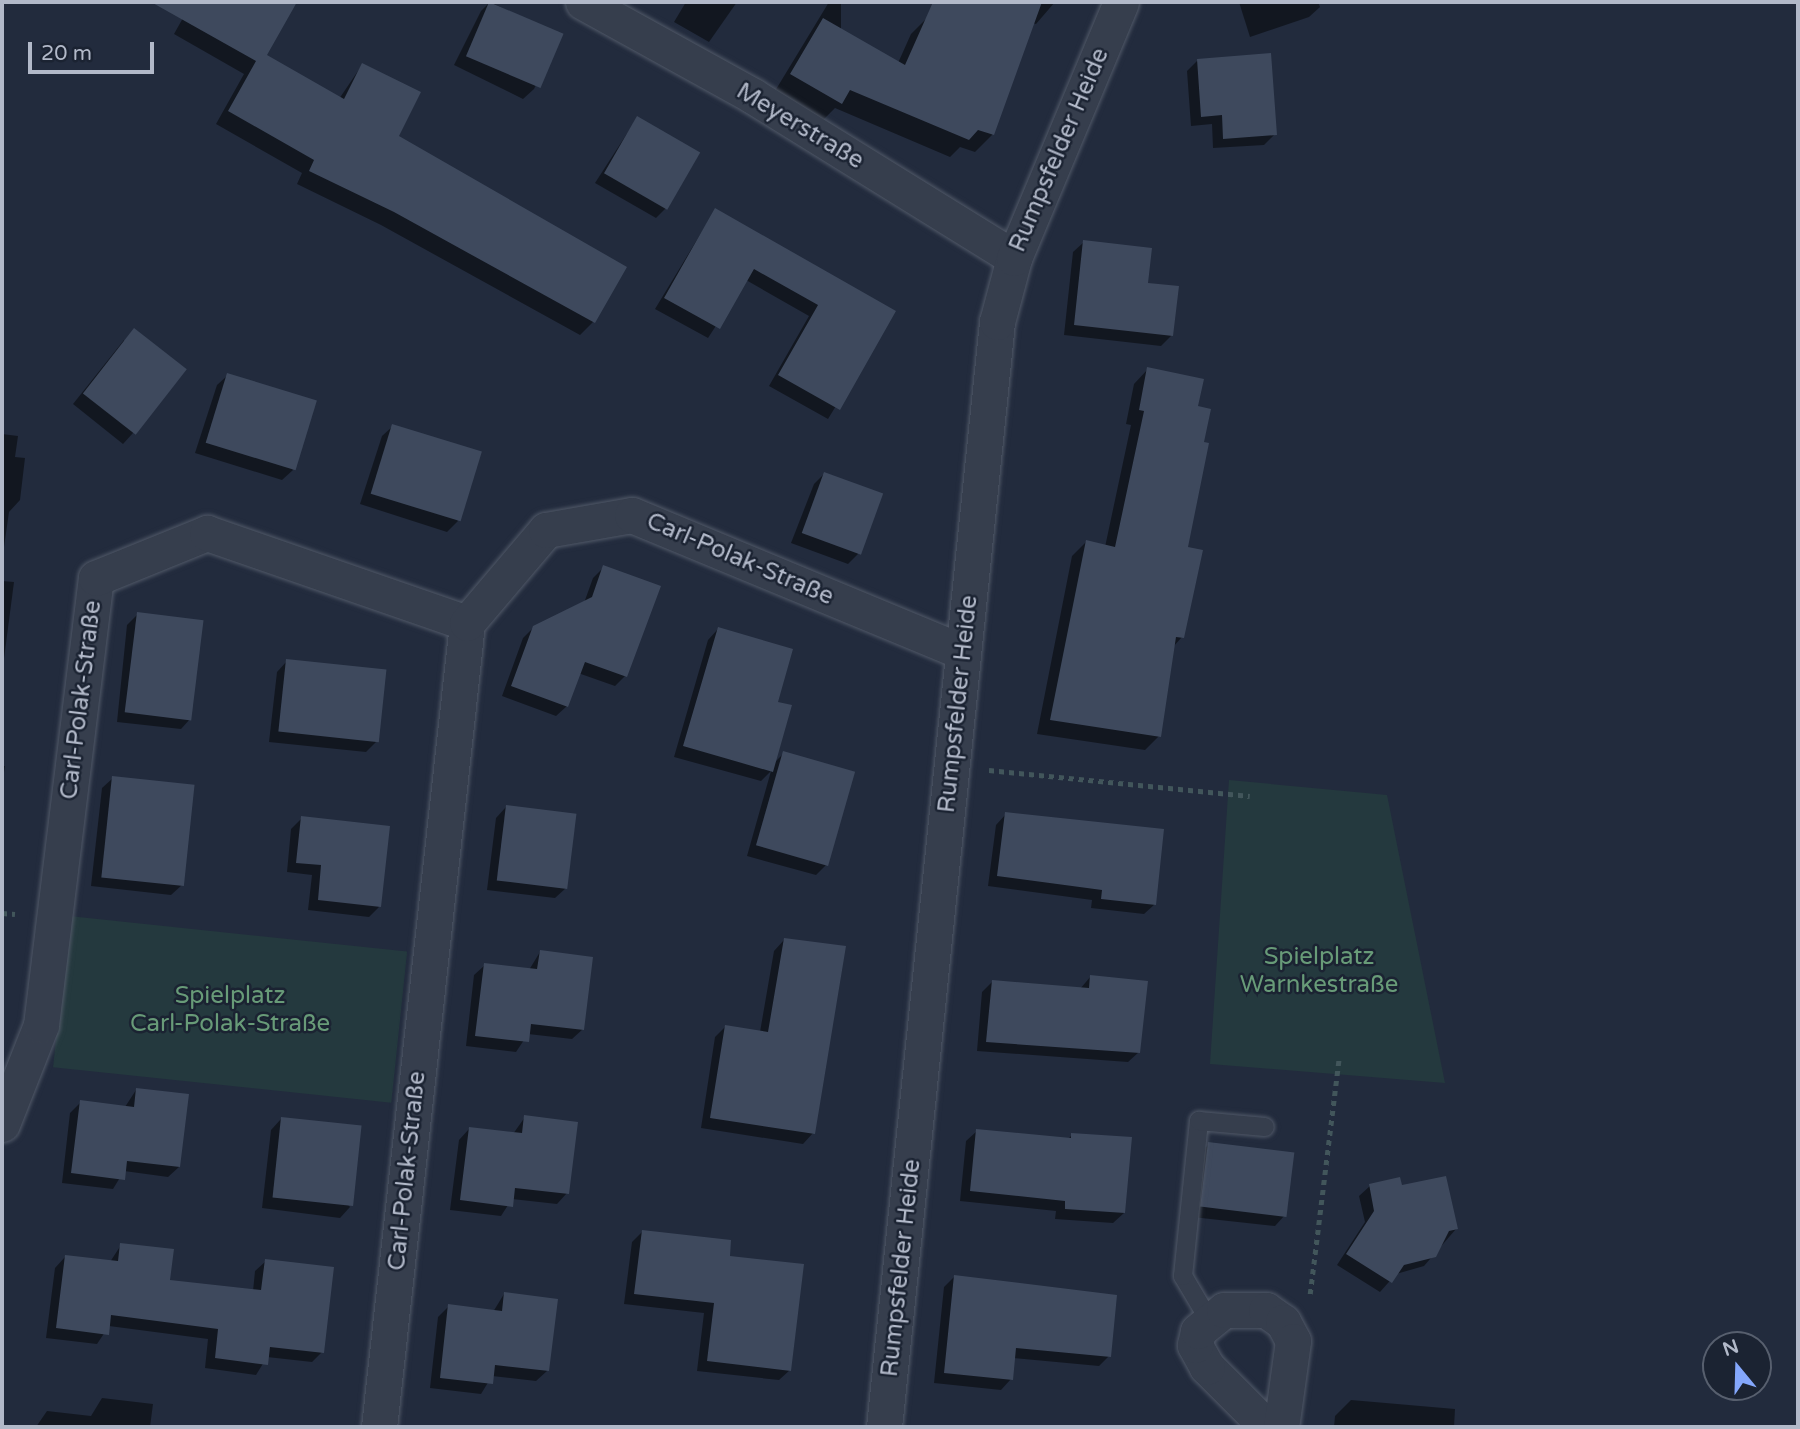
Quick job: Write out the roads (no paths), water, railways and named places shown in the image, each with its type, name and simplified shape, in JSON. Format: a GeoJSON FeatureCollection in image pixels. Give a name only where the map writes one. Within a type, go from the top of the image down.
{"type":"FeatureCollection","features":[{"type":"Feature","properties":{"kind":"street","name":"Meyerstraße"},"geometry":{"type":"LineString","coordinates":[[583,2],[753,96],[1014,258]]}},
{"type":"Feature","properties":{"kind":"street","name":"Rumpsfelder Heide"},"geometry":{"type":"LineString","coordinates":[[884,1427],[997,322],[1014,258],[1121,2]]}},
{"type":"Feature","properties":{"kind":"street","name":"Carl-Polak-Straße"},"geometry":{"type":"LineString","coordinates":[[379,1427],[467,623],[547,530],[632,515],[963,652]]}},
{"type":"Feature","properties":{"kind":"street","name":"Carl-Polak-Straße"},"geometry":{"type":"LineString","coordinates":[[2,1124],[41,1025],[96,578],[207,533],[467,623]]}},
{"type":"Feature","properties":{"kind":"street"},"geometry":{"type":"LineString","coordinates":[[1224,1310],[1266,1310],[1283,1322],[1293,1341],[1279,1427],[1264,1424],[1207,1367],[1195,1345],[1198,1331],[1209,1320],[1224,1310]]}},
{"type":"Feature","properties":{"kind":"lane"},"geometry":{"type":"LineString","coordinates":[[1209,1320],[1183,1276],[1199,1121],[1265,1127]]}},
{"type":"Feature","properties":{"kind":"park label","name":"Spielplatz Warnkestraße"},"geometry":{"type":"Point","coordinates":[1319,971]}},
{"type":"Feature","properties":{"kind":"park label","name":"Spielplatz Carl-Polak-Straße"},"geometry":{"type":"Point","coordinates":[230,1010]}}]}
